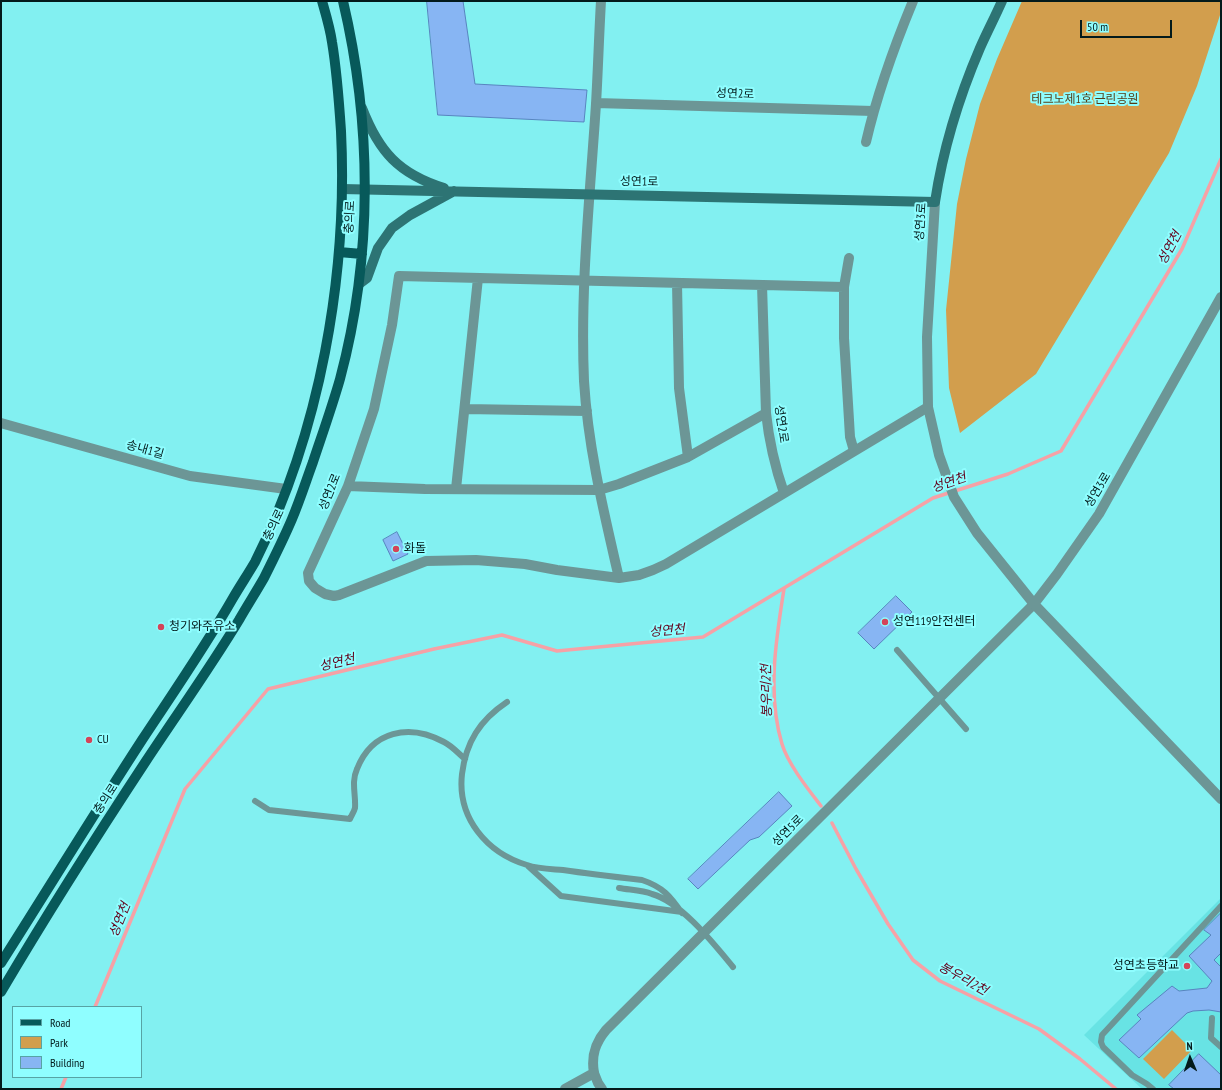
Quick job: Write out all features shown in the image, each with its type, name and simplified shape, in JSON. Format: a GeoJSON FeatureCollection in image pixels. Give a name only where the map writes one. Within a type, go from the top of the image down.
{"type":"FeatureCollection","features":[{"type":"Feature","properties":{"kind":"main road","name":"충의로"},"geometry":{"type":"LineString","coordinates":[[1,963],[140,744],[211,636],[254,563],[274,520],[297,457],[320,375],[329,332],[339,252],[342,189],[337,76],[332,39],[322,1]]}},
{"type":"Feature","properties":{"kind":"main road","name":"충의로"},"geometry":{"type":"LineString","coordinates":[[1,992],[62,891],[218,654],[263,580],[293,517],[321,439],[340,379],[351,329],[362,254],[365,189],[364,142],[358,75],[343,1]]}},
{"type":"Feature","properties":{"kind":"main road","name":"성연3로"},"geometry":{"type":"LineString","coordinates":[[935,202],[943,158],[958,109],[979,49],[1002,1]]}},
{"type":"Feature","properties":{"kind":"main road"},"geometry":{"type":"LineString","coordinates":[[360,104],[376,140],[394,161],[417,176],[438,186],[454,191]]}},
{"type":"Feature","properties":{"kind":"main road","name":"성연1로"},"geometry":{"type":"LineString","coordinates":[[342,189],[935,202]]}},
{"type":"Feature","properties":{"kind":"main road"},"geometry":{"type":"LineString","coordinates":[[358,284],[367,278],[378,248],[392,228],[410,215],[454,191]]}},
{"type":"Feature","properties":{"kind":"main road"},"geometry":{"type":"LineString","coordinates":[[339,252],[362,254]]}},
{"type":"Feature","properties":{"kind":"street"},"geometry":{"type":"LineString","coordinates":[[601,1],[596,103],[583,281],[584,381],[599,490],[619,578]]}},
{"type":"Feature","properties":{"kind":"street"},"geometry":{"type":"LineString","coordinates":[[866,142],[873,111],[896,43],[913,1]]}},
{"type":"Feature","properties":{"kind":"street","name":"성연2로"},"geometry":{"type":"LineString","coordinates":[[596,103],[873,111]]}},
{"type":"Feature","properties":{"kind":"street","name":"성연3로"},"geometry":{"type":"LineString","coordinates":[[935,202],[927,337],[928,407],[939,455],[954,497],[978,534],[1034,604],[1058,574],[1099,514],[1221,297]]}},
{"type":"Feature","properties":{"kind":"street"},"geometry":{"type":"LineString","coordinates":[[849,258],[844,287],[844,338],[850,437],[854,451]]}},
{"type":"Feature","properties":{"kind":"street","name":"성연2로"},"geometry":{"type":"LineString","coordinates":[[844,287],[399,276],[392,325],[374,409],[348,486],[308,573],[309,581],[312,585],[325,594],[334,596],[346,593],[426,561],[476,560],[525,564],[557,570],[619,578],[639,576],[653,570],[928,407]]}},
{"type":"Feature","properties":{"kind":"street"},"geometry":{"type":"LineString","coordinates":[[456,489],[478,278]]}},
{"type":"Feature","properties":{"kind":"street"},"geometry":{"type":"LineString","coordinates":[[677,283],[679,388],[688,457]]}},
{"type":"Feature","properties":{"kind":"street","name":"성연2로"},"geometry":{"type":"LineString","coordinates":[[762,285],[764,371],[768,432],[776,468],[784,493]]}},
{"type":"Feature","properties":{"kind":"street"},"geometry":{"type":"LineString","coordinates":[[465,409],[587,411]]}},
{"type":"Feature","properties":{"kind":"street"},"geometry":{"type":"LineString","coordinates":[[348,486],[456,489],[599,490],[619,484],[688,457],[766,413]]}},
{"type":"Feature","properties":{"kind":"street","name":"송내1길"},"geometry":{"type":"LineString","coordinates":[[1,423],[190,476],[286,489]]}},
{"type":"Feature","properties":{"kind":"street"},"geometry":{"type":"LineString","coordinates":[[1034,604],[1221,799]]}},
{"type":"Feature","properties":{"kind":"street","name":"성연5로"},"geometry":{"type":"LineString","coordinates":[[602,1089],[594,1073],[593,1060],[594,1052],[600,1037],[1034,604]]}},
{"type":"Feature","properties":{"kind":"street"},"geometry":{"type":"LineString","coordinates":[[565,1089],[594,1073]]}},
{"type":"Feature","properties":{"kind":"lane"},"geometry":{"type":"LineString","coordinates":[[896,650],[966,729]]}},
{"type":"Feature","properties":{"kind":"lane"},"geometry":{"type":"LineString","coordinates":[[507,702],[494,710],[484,721],[474,735],[465,759],[462,780],[464,807],[476,830],[484,840],[506,856],[528,866],[648,882],[664,890],[682,912]]}},
{"type":"Feature","properties":{"kind":"lane"},"geometry":{"type":"LineString","coordinates":[[255,800],[270,810],[350,819],[355,809],[353,788],[356,769],[376,742],[384,736],[395,733],[415,733],[434,738],[450,746],[465,759]]}},
{"type":"Feature","properties":{"kind":"lane"},"geometry":{"type":"LineString","coordinates":[[528,866],[561,896],[682,912]]}},
{"type":"Feature","properties":{"kind":"lane"},"geometry":{"type":"LineString","coordinates":[[619,888],[652,894],[673,905],[704,932],[733,967]]}},
{"type":"Feature","properties":{"kind":"lane"},"geometry":{"type":"LineString","coordinates":[[1153,1089],[1132,1075],[1103,1047],[1101,1042],[1102,1035],[1221,906]]}},
{"type":"Feature","properties":{"kind":"lane"},"geometry":{"type":"LineString","coordinates":[[1212,1018],[1211,1038],[1221,1047]]}},
{"type":"Feature","properties":{"kind":"shaded area","name":"성연초등학교"},"geometry":{"type":"Polygon","coordinates":[[[1221,898],[1221,1089],[1142,1089],[1084,1035],[1221,898]]]}},
{"type":"Feature","properties":{"kind":"green space","name":"테크노제1호 근린공원"},"geometry":{"type":"Polygon","coordinates":[[[1022,1],[1221,1],[1221,12],[1197,86],[1169,153],[1036,374],[960,433],[949,388],[946,310],[957,204],[966,159],[980,104],[997,59],[1022,1]]]}},
{"type":"Feature","properties":{"kind":"green space"},"geometry":{"type":"Polygon","coordinates":[[[1172,1030],[1192,1050],[1164,1079],[1143,1059],[1172,1030]]]}},
{"type":"Feature","properties":{"kind":"building"},"geometry":{"type":"Polygon","coordinates":[[[427,1],[463,1],[475,84],[587,90],[584,122],[438,115],[427,1]]]}},
{"type":"Feature","properties":{"kind":"building"},"geometry":{"type":"Polygon","coordinates":[[[397,532],[408,554],[393,561],[383,540],[397,532]]]}},
{"type":"Feature","properties":{"kind":"building","name":"성연119안전센터"},"geometry":{"type":"Polygon","coordinates":[[[896,596],[912,612],[874,649],[858,633],[896,596]]]}},
{"type":"Feature","properties":{"kind":"building"},"geometry":{"type":"Polygon","coordinates":[[[779,792],[792,806],[759,837],[750,840],[698,889],[688,879],[779,792]]]}},
{"type":"Feature","properties":{"kind":"building"},"geometry":{"type":"Polygon","coordinates":[[[1221,913],[1221,953],[1214,960],[1221,967],[1221,1012],[1209,1010],[1187,1013],[1139,1058],[1119,1040],[1141,1019],[1137,1015],[1172,986],[1179,991],[1207,988],[1212,981],[1189,956],[1211,935],[1204,930],[1221,913]]]}},
{"type":"Feature","properties":{"kind":"building"},"geometry":{"type":"Polygon","coordinates":[[[1199,1054],[1221,1075],[1221,1089],[1174,1089],[1169,1085],[1199,1054]]]}},
{"type":"Feature","properties":{"kind":"waterway","name":"성연천"},"geometry":{"type":"LineString","coordinates":[[95,1006],[185,789],[268,689],[434,649],[502,635],[557,651],[703,637],[933,498],[1008,474],[1061,451],[1182,249],[1221,159]]}},
{"type":"Feature","properties":{"kind":"waterway","name":"봉우리2천"},"geometry":{"type":"LineString","coordinates":[[784,589],[774,666],[777,725],[782,744],[789,760],[821,806]]}},
{"type":"Feature","properties":{"kind":"waterway","name":"봉우리2천"},"geometry":{"type":"LineString","coordinates":[[832,823],[856,869],[888,924],[913,960],[940,981],[1039,1029],[1080,1059],[1116,1089]]}},
{"type":"Feature","properties":{"kind":"waterway","name":"성연천"},"geometry":{"type":"LineString","coordinates":[[61,1089],[66,1078]]}},
{"type":"Feature","properties":{"kind":"place","name":"화돌"},"geometry":{"type":"Point","coordinates":[396,549]}},
{"type":"Feature","properties":{"kind":"place","name":"성연119안전센터"},"geometry":{"type":"Point","coordinates":[885,622]}},
{"type":"Feature","properties":{"kind":"place","name":"청기와주유소"},"geometry":{"type":"Point","coordinates":[161,627]}},
{"type":"Feature","properties":{"kind":"place","name":"CU"},"geometry":{"type":"Point","coordinates":[89,740]}},
{"type":"Feature","properties":{"kind":"place","name":"성연초등학교"},"geometry":{"type":"Point","coordinates":[1187,966]}}]}
